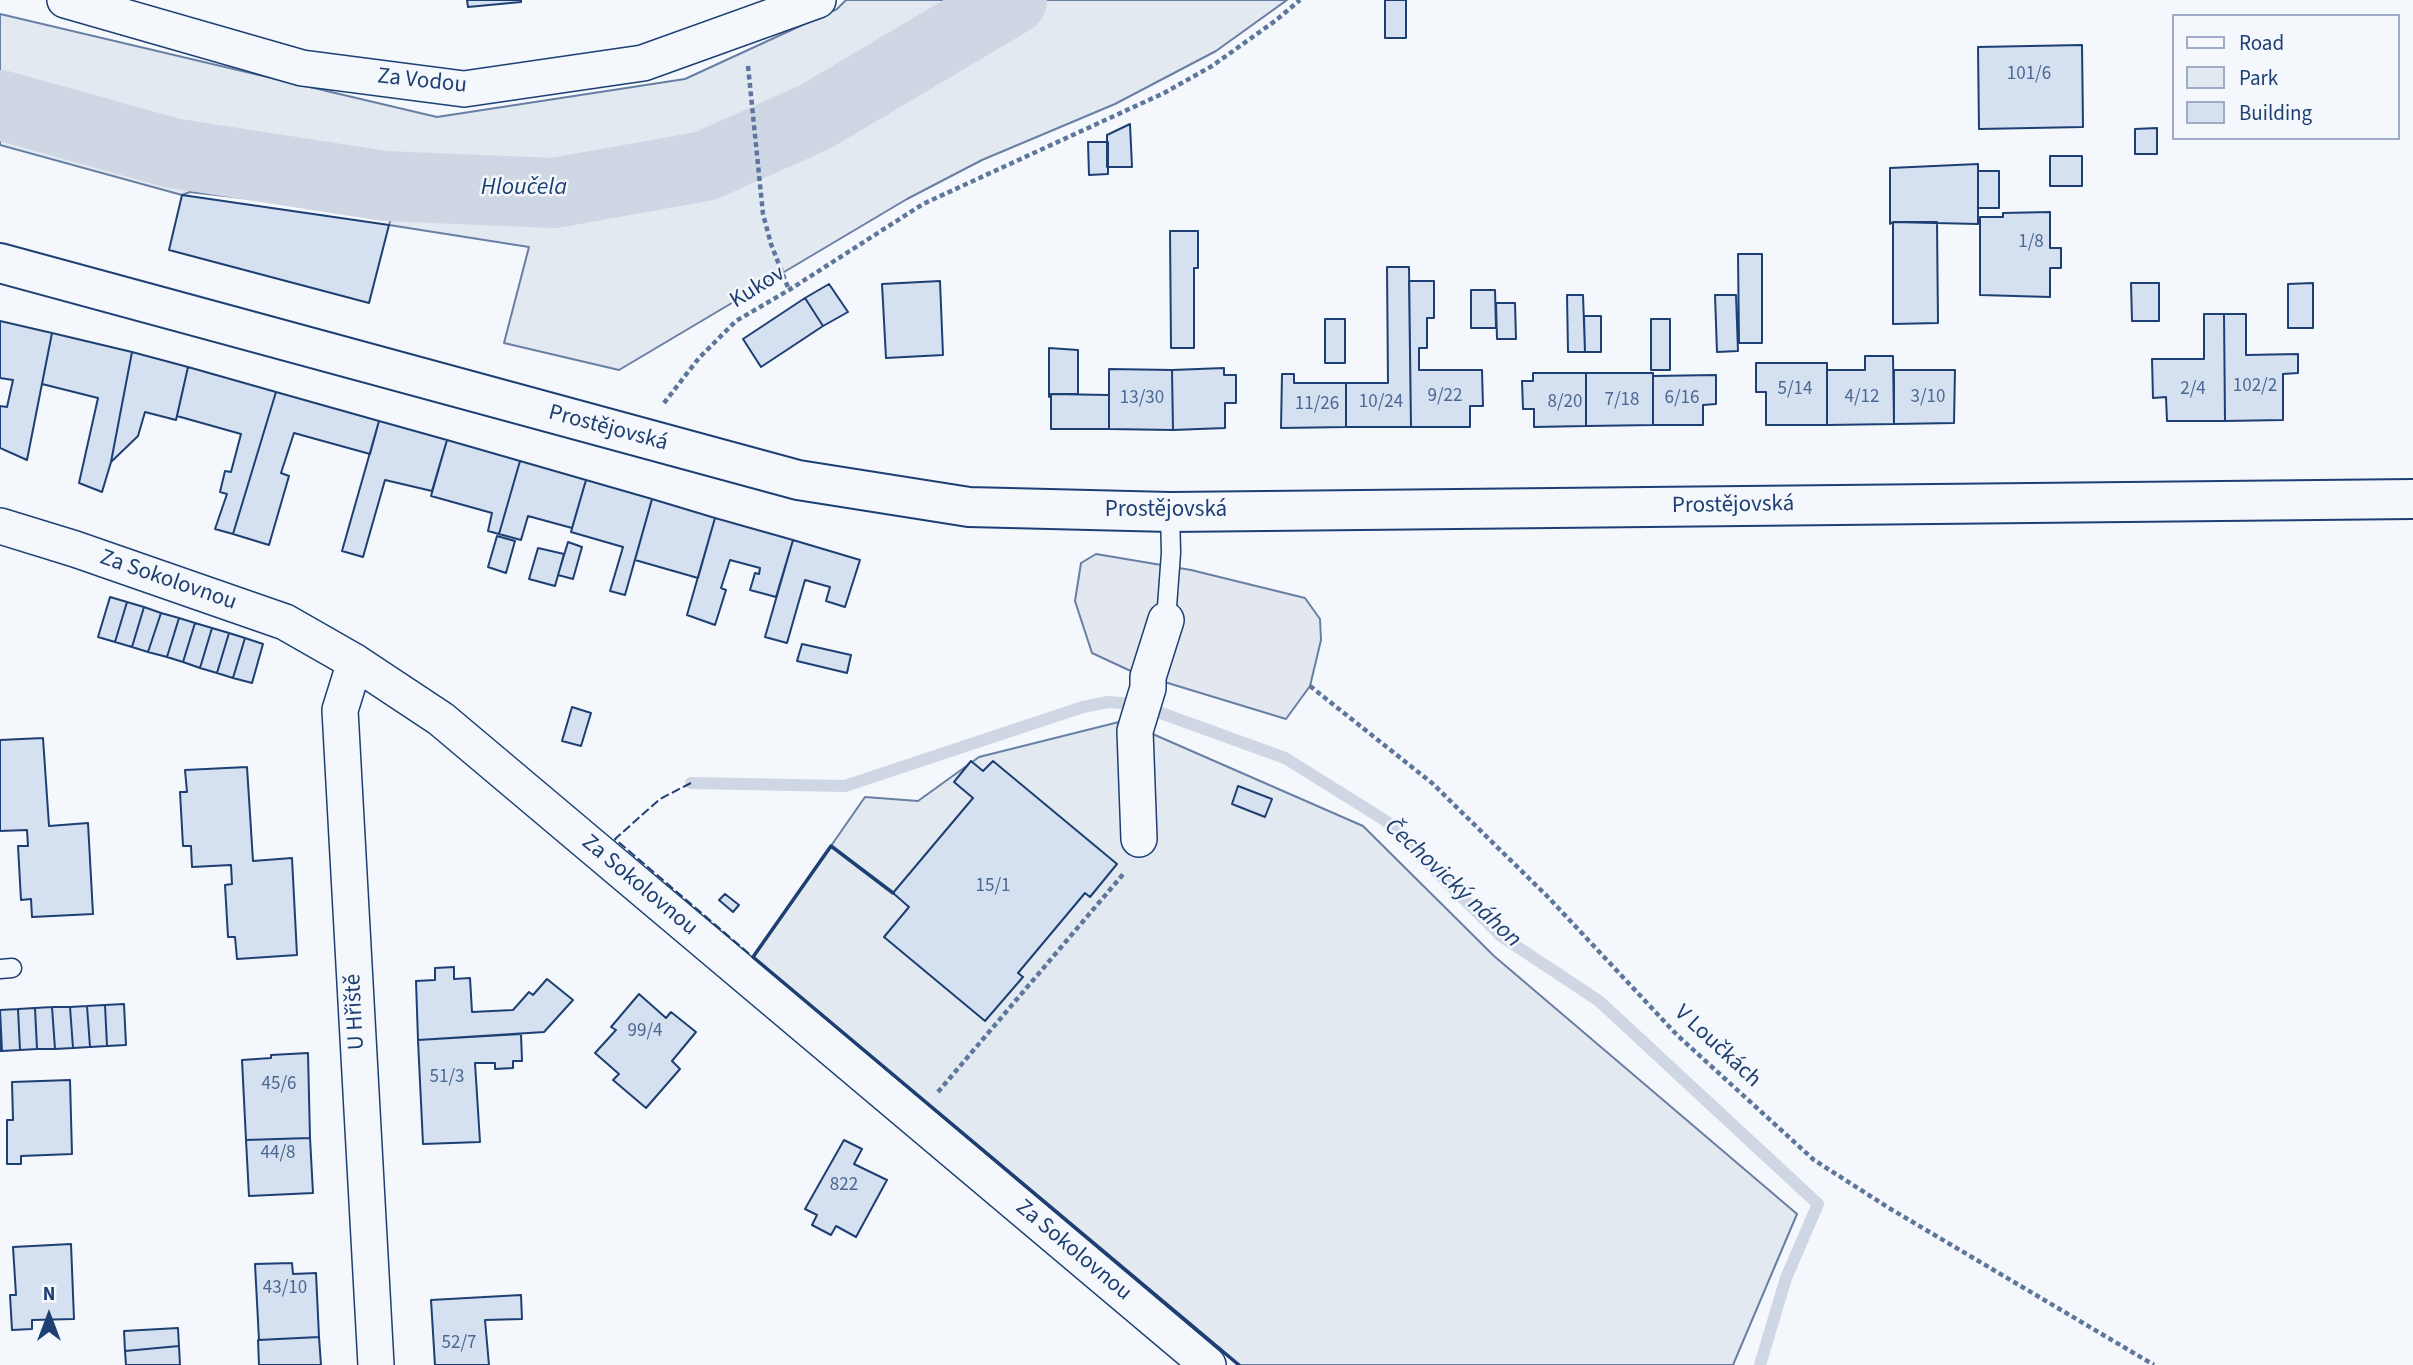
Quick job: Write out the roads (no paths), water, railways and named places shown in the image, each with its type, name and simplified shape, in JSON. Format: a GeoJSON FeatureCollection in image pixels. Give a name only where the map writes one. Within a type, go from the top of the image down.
{"type":"FeatureCollection","features":[{"type":"Feature","properties":{"kind":"main road","name":"Prostějovská"},"geometry":{"type":"LineString","coordinates":[[0,263],[798,480],[930,503],[982,508],[1170,512],[2413,499]]}},
{"type":"Feature","properties":{"kind":"street","name":"Za Vodou"},"geometry":{"type":"LineString","coordinates":[[65,0],[302,68],[464,89],[643,63],[818,0]]}},
{"type":"Feature","properties":{"kind":"street","name":"Za Sokolovnou"},"geometry":{"type":"LineString","coordinates":[[0,526],[75,549],[285,622],[355,662],[441,719],[915,1118],[1197,1361]]}},
{"type":"Feature","properties":{"kind":"street"},"geometry":{"type":"LineString","coordinates":[[1139,839],[1135,731],[1166,620]]}},
{"type":"Feature","properties":{"kind":"street","name":"U Hřiště"},"geometry":{"type":"LineString","coordinates":[[355,662],[340,710],[376,1365]]}},
{"type":"Feature","properties":{"kind":"lane"},"geometry":{"type":"LineString","coordinates":[[1166,620],[1171,552],[1170,512]]}},
{"type":"Feature","properties":{"kind":"waterway","name":"Hloučela"},"geometry":{"type":"LineString","coordinates":[[0,105],[172,153],[385,186],[554,193],[705,166],[815,117],[1012,0]]}},
{"type":"Feature","properties":{"kind":"waterway","name":"Čechovický náhon"},"geometry":{"type":"LineString","coordinates":[[691,783],[845,786],[1083,707],[1108,702],[1136,704],[1285,758],[1386,821],[1501,936],[1599,1001],[1818,1204],[1786,1278],[1760,1365]]}}]}
